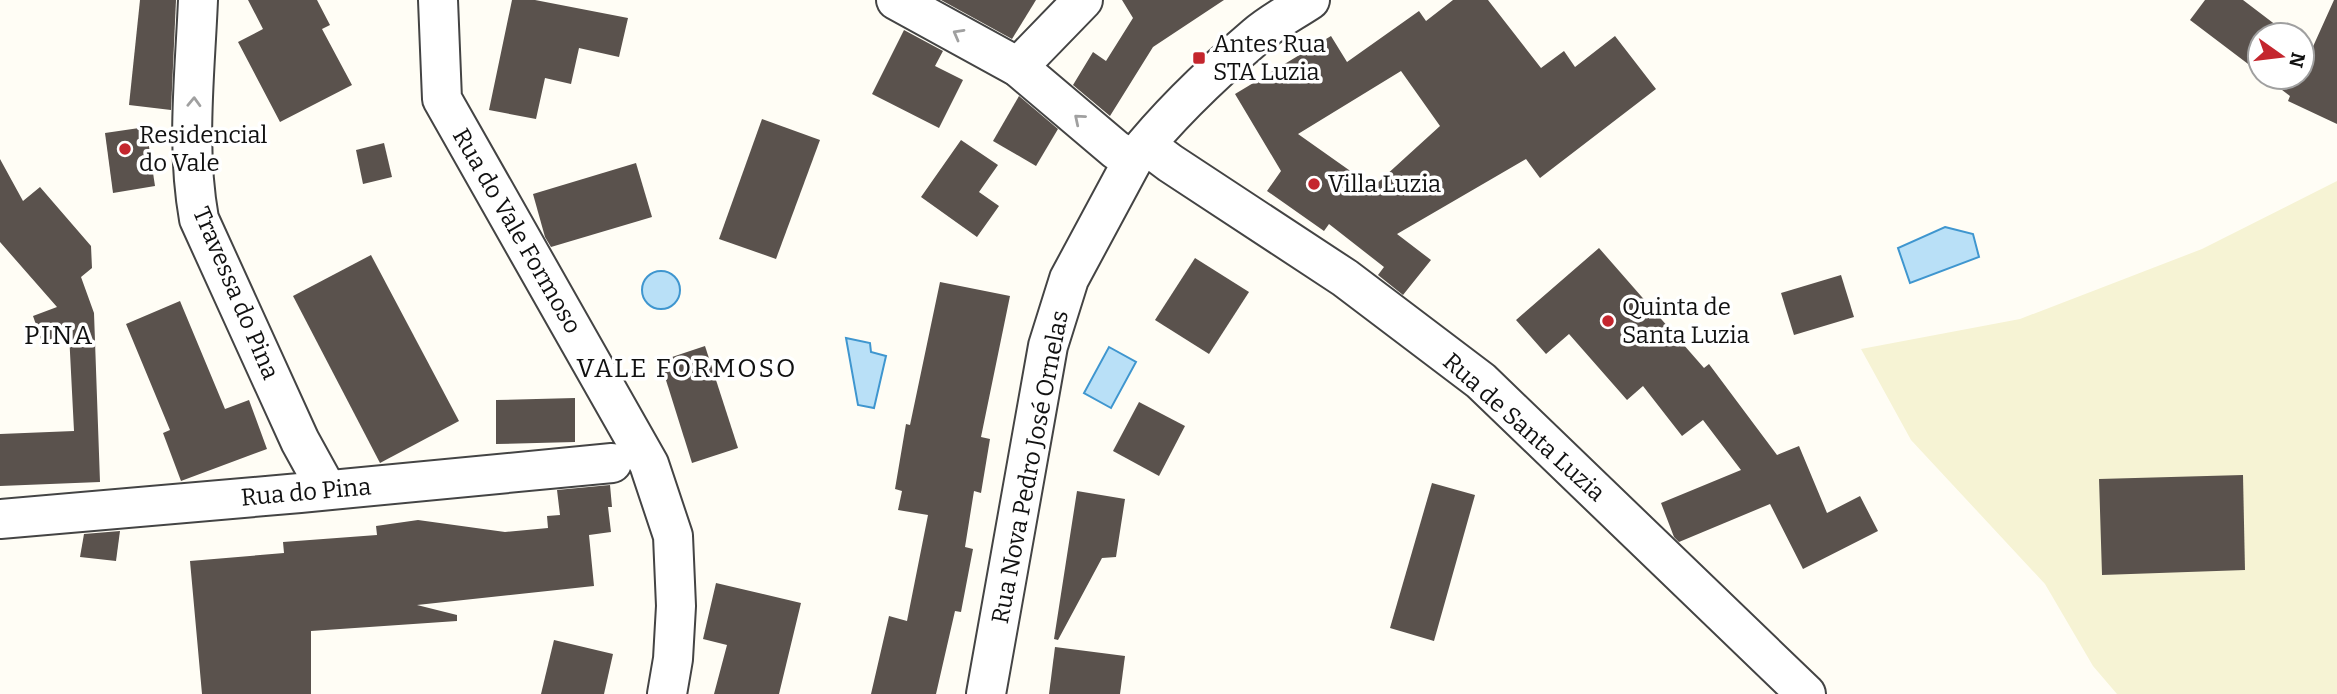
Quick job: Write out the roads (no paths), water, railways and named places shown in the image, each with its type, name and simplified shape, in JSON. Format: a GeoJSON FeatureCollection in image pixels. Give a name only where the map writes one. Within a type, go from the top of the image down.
{"type":"FeatureCollection","features":[{"type":"Feature","properties":{"kind":"street","name":"Travessa do Pina"},"geometry":{"type":"LineString","coordinates":[[198,0],[192,151],[193,186],[199,219],[300,441],[327,490]]}},
{"type":"Feature","properties":{"kind":"street","name":"Rua do Vale Formoso"},"geometry":{"type":"LineString","coordinates":[[438,0],[442,99],[649,464],[673,536],[676,606],[673,659],[667,694]]}},
{"type":"Feature","properties":{"kind":"street","name":"Rua de Santa Luzia"},"geometry":{"type":"LineString","coordinates":[[896,0],[1018,67],[1116,150],[1140,153],[1345,278],[1480,382],[1806,694]]}},
{"type":"Feature","properties":{"kind":"street"},"geometry":{"type":"LineString","coordinates":[[1018,67],[1083,0]]}},
{"type":"Feature","properties":{"kind":"street","name":"Rua Nova Pedro José Ornelas"},"geometry":{"type":"LineString","coordinates":[[986,694],[1048,346],[1069,279],[1140,153],[1182,106],[1257,34],[1310,0]]}},
{"type":"Feature","properties":{"kind":"street","name":"Rua do Pina"},"geometry":{"type":"LineString","coordinates":[[0,519],[612,463]]}},
{"type":"Feature","properties":{"kind":"water"},"geometry":{"type":"Polygon","coordinates":[[[1945,227],[1973,234],[1979,257],[1910,283],[1898,248],[1945,227]]]}},
{"type":"Feature","properties":{"kind":"water"},"geometry":{"type":"Polygon","coordinates":[[[661,271],[675,276],[680,290],[675,304],[661,309],[647,304],[642,290],[647,276],[661,271]]]}},
{"type":"Feature","properties":{"kind":"water"},"geometry":{"type":"Polygon","coordinates":[[[846,338],[870,343],[871,352],[886,356],[874,408],[858,405],[846,338]]]}},
{"type":"Feature","properties":{"kind":"water"},"geometry":{"type":"Polygon","coordinates":[[[1109,347],[1136,362],[1111,408],[1084,393],[1109,347]]]}},
{"type":"Feature","properties":{"kind":"place","name":"Antes Rua STA Luzia"},"geometry":{"type":"Point","coordinates":[1199,58]}},
{"type":"Feature","properties":{"kind":"place","name":"Residencial do Vale"},"geometry":{"type":"Point","coordinates":[125,149]}},
{"type":"Feature","properties":{"kind":"place","name":"Villa Luzia"},"geometry":{"type":"Point","coordinates":[1314,184]}},
{"type":"Feature","properties":{"kind":"place","name":"Quinta de Santa Luzia"},"geometry":{"type":"Point","coordinates":[1608,321]}},
{"type":"Feature","properties":{"kind":"district","name":"PINA"},"geometry":{"type":"Point","coordinates":[59,335]}},
{"type":"Feature","properties":{"kind":"district","name":"VALE FORMOSO"},"geometry":{"type":"Point","coordinates":[687,368]}}]}
